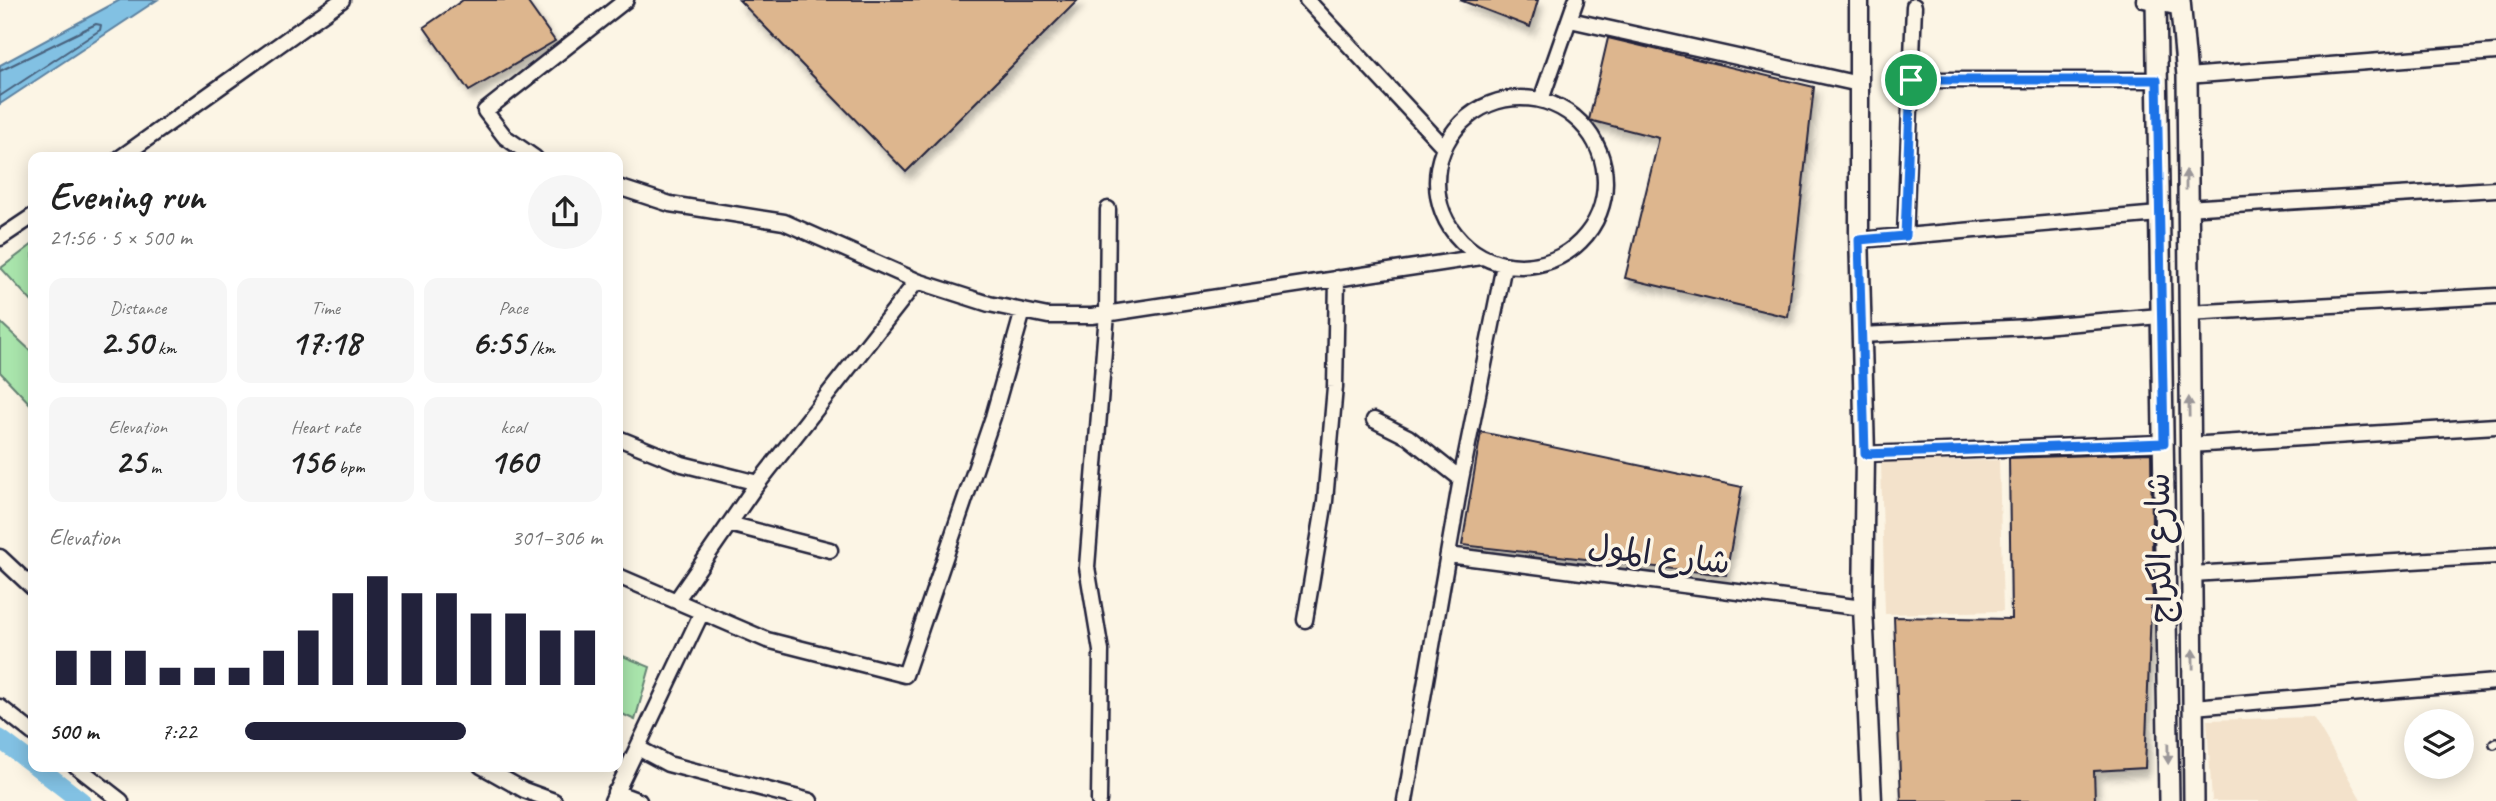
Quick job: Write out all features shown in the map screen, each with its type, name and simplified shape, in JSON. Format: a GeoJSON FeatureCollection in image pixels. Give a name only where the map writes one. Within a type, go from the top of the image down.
{"type":"FeatureCollection","features":[{"type":"Feature","properties":{"kind":"main road","name":"شارع الكراج"},"geometry":{"type":"LineString","coordinates":[[2152,2],[2157,80],[2169,801]]}},
{"type":"Feature","properties":{"kind":"main road","name":"شارع الكراج"},"geometry":{"type":"LineString","coordinates":[[2180,4],[2187,76],[2187,313],[2194,801]]}},
{"type":"Feature","properties":{"kind":"street"},"geometry":{"type":"LineString","coordinates":[[128,152],[342,0]]}},
{"type":"Feature","properties":{"kind":"street"},"geometry":{"type":"LineString","coordinates":[[526,152],[505,137],[485,111],[626,0]]}},
{"type":"Feature","properties":{"kind":"street"},"geometry":{"type":"LineString","coordinates":[[1305,0],[1444,146]]}},
{"type":"Feature","properties":{"kind":"street"},"geometry":{"type":"LineString","coordinates":[[1541,100],[1576,0]]}},
{"type":"Feature","properties":{"kind":"street"},"geometry":{"type":"LineString","coordinates":[[1857,1],[1859,240],[1865,454],[1863,608],[1872,801]]}},
{"type":"Feature","properties":{"kind":"street"},"geometry":{"type":"LineString","coordinates":[[2152,2],[2180,4]]}},
{"type":"Feature","properties":{"kind":"street"},"geometry":{"type":"LineString","coordinates":[[1905,236],[1914,6]]}},
{"type":"Feature","properties":{"kind":"street"},"geometry":{"type":"LineString","coordinates":[[1570,20],[1859,83]]}},
{"type":"Feature","properties":{"kind":"street"},"geometry":{"type":"LineString","coordinates":[[2187,76],[2496,52]]}},
{"type":"Feature","properties":{"kind":"street"},"geometry":{"type":"LineString","coordinates":[[1911,80],[2157,80]]}},
{"type":"Feature","properties":{"kind":"street"},"geometry":{"type":"LineString","coordinates":[[1518,98],[1541,100],[1568,112],[1590,132],[1603,158],[1606,187],[1600,215],[1584,240],[1561,257],[1533,266],[1504,265],[1481,257],[1457,236],[1441,209],[1437,188],[1444,146],[1457,127],[1485,107],[1518,98]]}},
{"type":"Feature","properties":{"kind":"street"},"geometry":{"type":"LineString","coordinates":[[623,189],[670,204],[784,222],[917,281],[989,304],[1048,316],[1107,313],[1481,257]]}},
{"type":"Feature","properties":{"kind":"street"},"geometry":{"type":"LineString","coordinates":[[2186,208],[2496,189]]}},
{"type":"Feature","properties":{"kind":"street"},"geometry":{"type":"LineString","coordinates":[[1099,801],[1101,651],[1087,566],[1107,313],[1108,209]]}},
{"type":"Feature","properties":{"kind":"street"},"geometry":{"type":"LineString","coordinates":[[1859,240],[2159,214]]}},
{"type":"Feature","properties":{"kind":"street"},"geometry":{"type":"LineString","coordinates":[[0,238],[28,219]]}},
{"type":"Feature","properties":{"kind":"street"},"geometry":{"type":"LineString","coordinates":[[1405,801],[1461,479],[1504,265]]}},
{"type":"Feature","properties":{"kind":"street"},"geometry":{"type":"LineString","coordinates":[[1305,620],[1325,500],[1335,387],[1336,278]]}},
{"type":"Feature","properties":{"kind":"street"},"geometry":{"type":"LineString","coordinates":[[677,601],[758,483],[917,281]]}},
{"type":"Feature","properties":{"kind":"street"},"geometry":{"type":"LineString","coordinates":[[2187,313],[2496,296]]}},
{"type":"Feature","properties":{"kind":"street"},"geometry":{"type":"LineString","coordinates":[[623,578],[767,640],[905,675],[993,417],[1023,311]]}},
{"type":"Feature","properties":{"kind":"street"},"geometry":{"type":"LineString","coordinates":[[1861,335],[2030,327],[2160,316]]}},
{"type":"Feature","properties":{"kind":"street"},"geometry":{"type":"LineString","coordinates":[[1374,420],[1408,437],[1461,479]]}},
{"type":"Feature","properties":{"kind":"street"},"geometry":{"type":"LineString","coordinates":[[2189,445],[2496,426]]}},
{"type":"Feature","properties":{"kind":"street"},"geometry":{"type":"LineString","coordinates":[[623,440],[682,464],[758,483]]}},
{"type":"Feature","properties":{"kind":"street"},"geometry":{"type":"LineString","coordinates":[[1865,454],[2164,443]]}},
{"type":"Feature","properties":{"kind":"street"},"geometry":{"type":"LineString","coordinates":[[729,524],[830,550]]}},
{"type":"Feature","properties":{"kind":"street","name":"شارع المول"},"geometry":{"type":"LineString","coordinates":[[1447,555],[1863,608]]}},
{"type":"Feature","properties":{"kind":"street"},"geometry":{"type":"LineString","coordinates":[[2192,574],[2496,555]]}},
{"type":"Feature","properties":{"kind":"street"},"geometry":{"type":"LineString","coordinates":[[0,556],[28,583]]}},
{"type":"Feature","properties":{"kind":"street"},"geometry":{"type":"LineString","coordinates":[[639,801],[614,797],[702,612]]}},
{"type":"Feature","properties":{"kind":"street"},"geometry":{"type":"LineString","coordinates":[[2193,707],[2496,682]]}},
{"type":"Feature","properties":{"kind":"street"},"geometry":{"type":"LineString","coordinates":[[0,707],[28,729]]}},
{"type":"Feature","properties":{"kind":"street"},"geometry":{"type":"LineString","coordinates":[[638,748],[668,764],[810,801]]}},
{"type":"Feature","properties":{"kind":"street"},"geometry":{"type":"LineString","coordinates":[[84,772],[121,801]]}},
{"type":"Feature","properties":{"kind":"street"},"geometry":{"type":"LineString","coordinates":[[492,772],[524,790],[554,801]]}},
{"type":"Feature","properties":{"kind":"shaded area"},"geometry":{"type":"Polygon","coordinates":[[[1999,460],[2003,611],[1885,614],[1881,462],[1999,460]]]}},
{"type":"Feature","properties":{"kind":"shaded area"},"geometry":{"type":"Polygon","coordinates":[[[2313,717],[2362,801],[2212,801],[2207,720],[2313,717]]]}},
{"type":"Feature","properties":{"kind":"green space"},"geometry":{"type":"Polygon","coordinates":[[[28,248],[28,298],[1,268],[28,248]]]}},
{"type":"Feature","properties":{"kind":"green space"},"geometry":{"type":"Polygon","coordinates":[[[0,322],[28,348],[28,402],[0,372],[0,322]]]}},
{"type":"Feature","properties":{"kind":"green space"},"geometry":{"type":"Polygon","coordinates":[[[623,656],[650,667],[635,720],[623,714],[623,656]]]}},
{"type":"Feature","properties":{"kind":"water"},"geometry":{"type":"Polygon","coordinates":[[[120,0],[157,0],[0,104],[0,65],[120,0]]]}},
{"type":"Feature","properties":{"kind":"building"},"geometry":{"type":"Polygon","coordinates":[[[463,0],[526,0],[555,41],[469,91],[424,27],[463,0]]]}},
{"type":"Feature","properties":{"kind":"building"},"geometry":{"type":"Polygon","coordinates":[[[739,0],[1078,0],[906,172],[739,0]]]}},
{"type":"Feature","properties":{"kind":"building"},"geometry":{"type":"Polygon","coordinates":[[[1460,0],[1538,0],[1530,27],[1460,0]]]}},
{"type":"Feature","properties":{"kind":"building"},"geometry":{"type":"Polygon","coordinates":[[[1608,38],[1814,87],[1788,317],[1625,278],[1659,138],[1589,120],[1608,38]]]}},
{"type":"Feature","properties":{"kind":"building"},"geometry":{"type":"Polygon","coordinates":[[[1481,432],[1742,487],[1726,575],[1462,545],[1481,432]]]}},
{"type":"Feature","properties":{"kind":"building"},"geometry":{"type":"Polygon","coordinates":[[[2151,453],[2153,607],[2145,768],[2094,771],[2095,801],[1901,801],[1894,617],[2011,619],[2009,458],[2151,453]]]}},
{"type":"Feature","properties":{"kind":"waterway"},"geometry":{"type":"LineString","coordinates":[[0,739],[28,760]]}},
{"type":"Feature","properties":{"kind":"waterway"},"geometry":{"type":"LineString","coordinates":[[44,772],[81,801]]}},
{"type":"Feature","properties":{"kind":"route"},"geometry":{"type":"LineString","coordinates":[[1911,80],[2157,80],[2164,443],[1865,454],[1859,240],[1905,236],[1911,80]]}}]}
